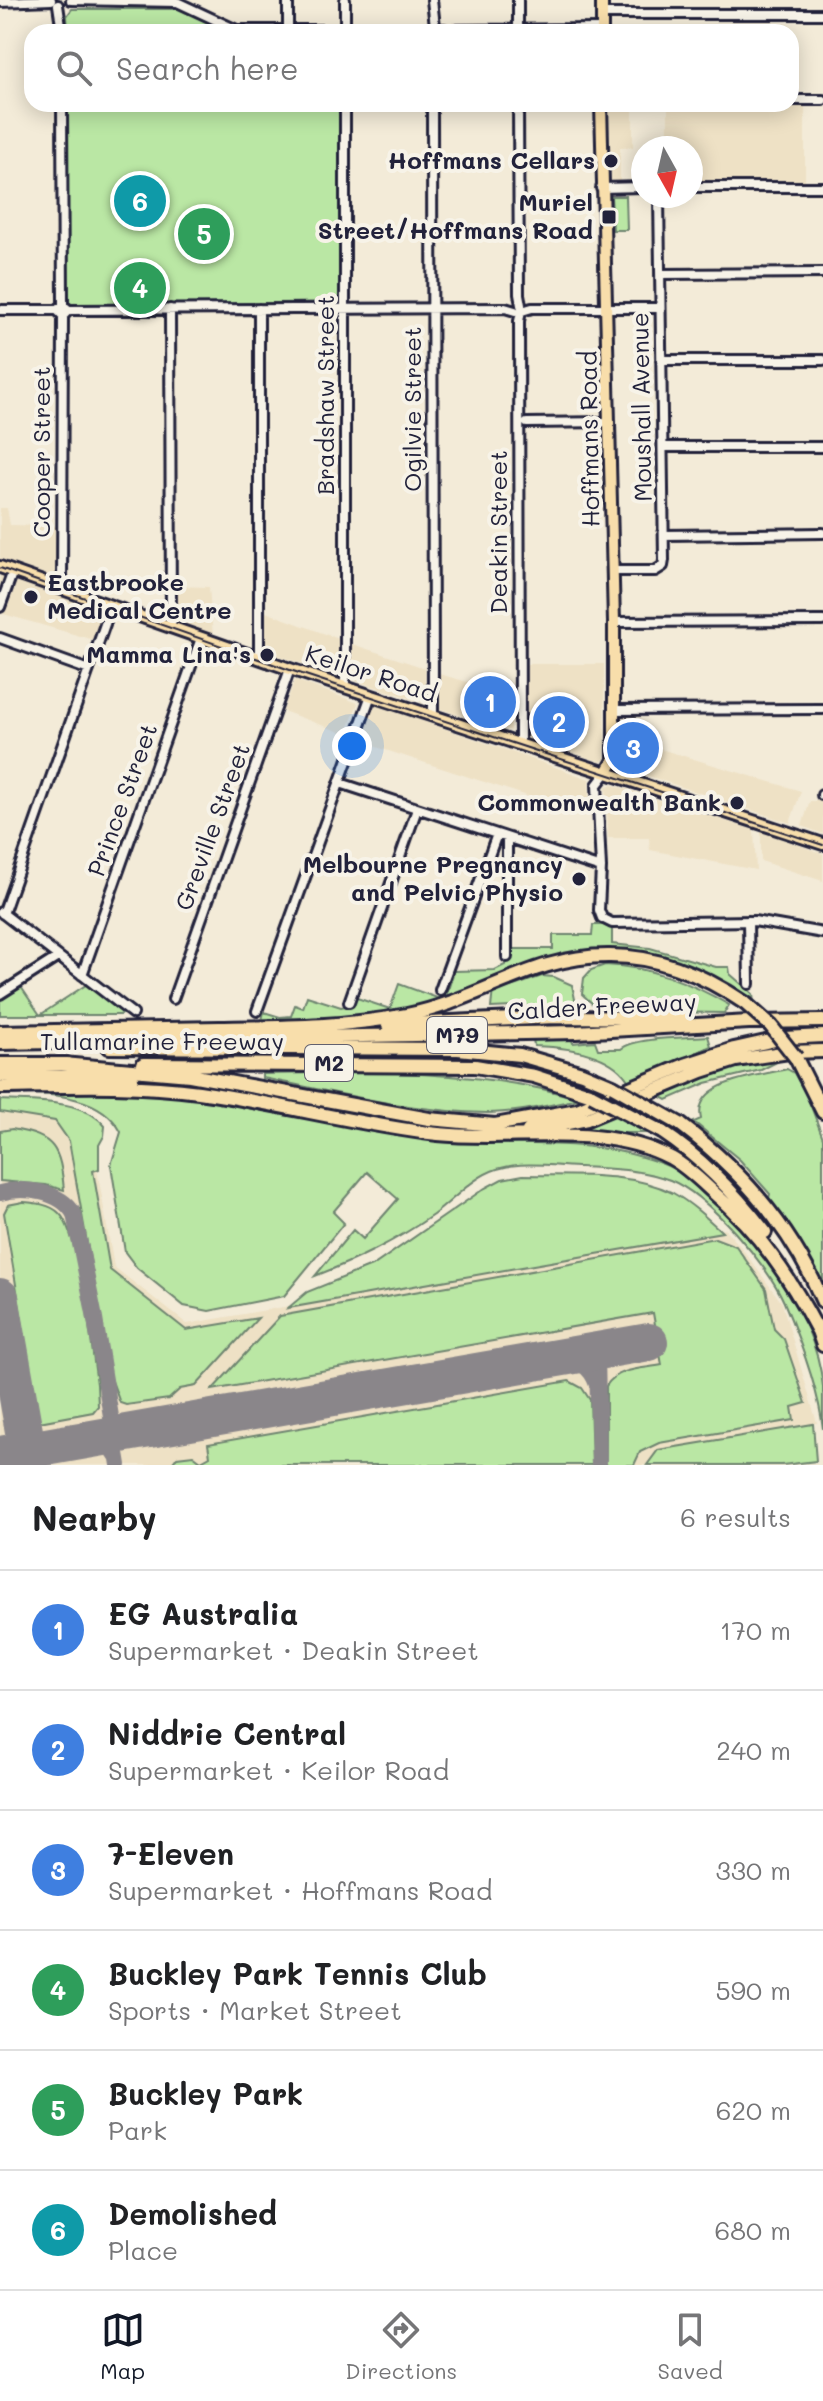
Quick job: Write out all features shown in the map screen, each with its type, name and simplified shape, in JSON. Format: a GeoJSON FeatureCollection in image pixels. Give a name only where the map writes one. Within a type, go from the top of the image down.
{"type":"FeatureCollection","features":[{"type":"Feature","properties":{"kind":"highway"},"geometry":{"type":"LineString","coordinates":[[301,1025],[373,1020],[420,1012],[455,1001],[543,964],[597,956],[639,958],[680,968],[715,984],[745,1003],[771,1026],[796,1058],[823,1112]]}},
{"type":"Feature","properties":{"kind":"highway"},"geometry":{"type":"LineString","coordinates":[[0,1030],[396,1025],[554,1017],[700,1018],[749,1022]]}},
{"type":"Feature","properties":{"kind":"highway","name":"Calder Freeway"},"geometry":{"type":"LineString","coordinates":[[0,1045],[576,1032],[823,1021]]}},
{"type":"Feature","properties":{"kind":"highway"},"geometry":{"type":"LineString","coordinates":[[0,1081],[152,1078],[231,1089],[395,1121],[449,1126],[495,1125],[577,1110],[685,1065],[734,1049],[784,1038],[823,1036]]}},
{"type":"Feature","properties":{"kind":"highway","name":"Tullamarine Freeway"},"geometry":{"type":"LineString","coordinates":[[0,1045],[458,1049],[520,1055],[582,1073],[613,1086],[680,1124],[703,1141],[769,1209],[792,1239],[823,1302]]}},
{"type":"Feature","properties":{"kind":"highway"},"geometry":{"type":"LineString","coordinates":[[465,1135],[575,1123],[729,1062],[777,1053],[823,1051]]}},
{"type":"Feature","properties":{"kind":"highway","name":"Tullamarine Freeway"},"geometry":{"type":"LineString","coordinates":[[0,1064],[475,1066],[534,1076],[592,1095],[691,1151],[754,1218],[794,1276],[823,1345]]}},
{"type":"Feature","properties":{"kind":"highway"},"geometry":{"type":"LineString","coordinates":[[62,1064],[190,1075],[415,1117],[495,1125]]}},
{"type":"Feature","properties":{"kind":"highway"},"geometry":{"type":"LineString","coordinates":[[0,1081],[186,1091],[388,1126],[465,1135],[611,1139],[645,1148],[671,1159],[693,1174],[755,1232],[774,1256],[818,1331]]}},
{"type":"Feature","properties":{"kind":"main road"},"geometry":{"type":"LineString","coordinates":[[602,0],[602,24]]}},
{"type":"Feature","properties":{"kind":"main road","name":"Hoffmans Road"},"geometry":{"type":"LineString","coordinates":[[601,112],[614,622],[614,760],[607,772]]}},
{"type":"Feature","properties":{"kind":"main road","name":"Keilor Road"},"geometry":{"type":"LineString","coordinates":[[0,567],[290,669],[823,844]]}},
{"type":"Feature","properties":{"kind":"street"},"geometry":{"type":"LineString","coordinates":[[288,0],[288,24]]}},
{"type":"Feature","properties":{"kind":"street"},"geometry":{"type":"LineString","coordinates":[[345,0],[345,24]]}},
{"type":"Feature","properties":{"kind":"street"},"geometry":{"type":"LineString","coordinates":[[432,0],[432,24]]}},
{"type":"Feature","properties":{"kind":"street"},"geometry":{"type":"LineString","coordinates":[[518,0],[518,24]]}},
{"type":"Feature","properties":{"kind":"street"},"geometry":{"type":"LineString","coordinates":[[0,2],[170,1],[183,3],[225,24]]}},
{"type":"Feature","properties":{"kind":"street"},"geometry":{"type":"LineString","coordinates":[[62,2],[62,24]]}},
{"type":"Feature","properties":{"kind":"street"},"geometry":{"type":"LineString","coordinates":[[601,14],[823,14]]}},
{"type":"Feature","properties":{"kind":"street"},"geometry":{"type":"LineString","coordinates":[[799,100],[823,100]]}},
{"type":"Feature","properties":{"kind":"street","name":"Cooper Street"},"geometry":{"type":"LineString","coordinates":[[62,112],[62,589]]}},
{"type":"Feature","properties":{"kind":"street","name":"Bradshaw Street"},"geometry":{"type":"LineString","coordinates":[[345,112],[345,687]]}},
{"type":"Feature","properties":{"kind":"street","name":"Ogilvie Street"},"geometry":{"type":"LineString","coordinates":[[432,112],[433,715]]}},
{"type":"Feature","properties":{"kind":"street","name":"Deakin Street"},"geometry":{"type":"LineString","coordinates":[[518,112],[520,743]]}},
{"type":"Feature","properties":{"kind":"street"},"geometry":{"type":"LineString","coordinates":[[601,188],[631,187]]}},
{"type":"Feature","properties":{"kind":"street"},"geometry":{"type":"LineString","coordinates":[[703,187],[823,187]]}},
{"type":"Feature","properties":{"kind":"street","name":"Moushall Avenue"},"geometry":{"type":"LineString","coordinates":[[613,571],[660,569],[664,560],[659,208]]}},
{"type":"Feature","properties":{"kind":"street"},"geometry":{"type":"LineString","coordinates":[[660,274],[823,273]]}},
{"type":"Feature","properties":{"kind":"street"},"geometry":{"type":"LineString","coordinates":[[0,310],[660,308]]}},
{"type":"Feature","properties":{"kind":"street"},"geometry":{"type":"LineString","coordinates":[[170,309],[171,628]]}},
{"type":"Feature","properties":{"kind":"street"},"geometry":{"type":"LineString","coordinates":[[259,309],[259,658]]}},
{"type":"Feature","properties":{"kind":"street"},"geometry":{"type":"LineString","coordinates":[[661,360],[823,360]]}},
{"type":"Feature","properties":{"kind":"street"},"geometry":{"type":"LineString","coordinates":[[527,423],[610,422]]}},
{"type":"Feature","properties":{"kind":"street"},"geometry":{"type":"LineString","coordinates":[[663,447],[823,447]]}},
{"type":"Feature","properties":{"kind":"street"},"geometry":{"type":"LineString","coordinates":[[664,534],[823,533]]}},
{"type":"Feature","properties":{"kind":"street"},"geometry":{"type":"LineString","coordinates":[[0,607],[13,571]]}},
{"type":"Feature","properties":{"kind":"street"},"geometry":{"type":"LineString","coordinates":[[111,607],[2,913],[133,1014]]}},
{"type":"Feature","properties":{"kind":"street"},"geometry":{"type":"LineString","coordinates":[[614,622],[823,621]]}},
{"type":"Feature","properties":{"kind":"street"},"geometry":{"type":"LineString","coordinates":[[0,638],[89,670]]}},
{"type":"Feature","properties":{"kind":"street","name":"Prince Street"},"geometry":{"type":"LineString","coordinates":[[82,975],[201,638]]}},
{"type":"Feature","properties":{"kind":"street","name":"Greville Street"},"geometry":{"type":"LineString","coordinates":[[173,999],[290,669]]}},
{"type":"Feature","properties":{"kind":"street"},"geometry":{"type":"LineString","coordinates":[[257,1011],[371,695]]}},
{"type":"Feature","properties":{"kind":"street"},"geometry":{"type":"LineString","coordinates":[[613,710],[823,709]]}},
{"type":"Feature","properties":{"kind":"street"},"geometry":{"type":"LineString","coordinates":[[607,772],[597,785],[599,910],[602,918],[612,923],[748,921],[823,933]]}},
{"type":"Feature","properties":{"kind":"street"},"geometry":{"type":"LineString","coordinates":[[340,783],[600,865]]}},
{"type":"Feature","properties":{"kind":"street"},"geometry":{"type":"LineString","coordinates":[[349,1002],[417,809]]}},
{"type":"Feature","properties":{"kind":"street"},"geometry":{"type":"LineString","coordinates":[[440,990],[497,834]]}},
{"type":"Feature","properties":{"kind":"street"},"geometry":{"type":"LineString","coordinates":[[507,838],[507,957]]}},
{"type":"Feature","properties":{"kind":"street"},"geometry":{"type":"LineString","coordinates":[[748,921],[749,984]]}},
{"type":"Feature","properties":{"kind":"street"},"geometry":{"type":"LineString","coordinates":[[0,994],[58,957]]}},
{"type":"Feature","properties":{"kind":"shaded area"},"geometry":{"type":"Polygon","coordinates":[[[799,106],[805,106],[805,181],[703,181],[703,136],[668,136],[668,112],[799,112],[799,106]]]}},
{"type":"Feature","properties":{"kind":"shaded area"},"geometry":{"type":"Polygon","coordinates":[[[604,112],[633,112],[631,147],[620,148],[620,183],[605,183],[604,112]]]}},
{"type":"Feature","properties":{"kind":"shaded area"},"geometry":{"type":"Polygon","coordinates":[[[0,508],[7,508],[10,525],[57,526],[57,580],[0,559],[0,508]]]}},
{"type":"Feature","properties":{"kind":"shaded area"},"geometry":{"type":"Polygon","coordinates":[[[0,574],[104,611],[94,640],[0,613],[0,574]]]}},
{"type":"Feature","properties":{"kind":"shaded area"},"geometry":{"type":"Polygon","coordinates":[[[174,586],[209,587],[213,636],[176,620],[174,586]]]}},
{"type":"Feature","properties":{"kind":"shaded area"},"geometry":{"type":"Polygon","coordinates":[[[263,611],[339,639],[340,676],[264,651],[263,611]]]}},
{"type":"Feature","properties":{"kind":"shaded area"},"geometry":{"type":"Polygon","coordinates":[[[352,644],[425,668],[426,703],[353,680],[352,644]]]}},
{"type":"Feature","properties":{"kind":"shaded area"},"geometry":{"type":"Polygon","coordinates":[[[525,664],[604,664],[605,759],[601,762],[524,737],[525,664]]]}},
{"type":"Feature","properties":{"kind":"shaded area"},"geometry":{"type":"Polygon","coordinates":[[[439,674],[511,694],[511,731],[440,709],[439,674]]]}},
{"type":"Feature","properties":{"kind":"shaded area"},"geometry":{"type":"Polygon","coordinates":[[[295,680],[358,703],[346,734],[283,711],[295,680]]]}},
{"type":"Feature","properties":{"kind":"shaded area"},"geometry":{"type":"Polygon","coordinates":[[[374,704],[589,779],[589,816],[361,742],[374,704]]]}},
{"type":"Feature","properties":{"kind":"shaded area"},"geometry":{"type":"Polygon","coordinates":[[[620,737],[801,791],[790,823],[621,767],[620,737]]]}},
{"type":"Feature","properties":{"kind":"shaded area"},"geometry":{"type":"Polygon","coordinates":[[[613,785],[754,830],[756,870],[650,850],[649,838],[608,838],[606,786],[613,785]]]}},
{"type":"Feature","properties":{"kind":"shaded area"},"geometry":{"type":"Polygon","coordinates":[[[810,801],[823,801],[823,834],[802,826],[810,801]]]}},
{"type":"Feature","properties":{"kind":"shaded area"},"geometry":{"type":"Polygon","coordinates":[[[761,831],[823,854],[823,881],[761,861],[761,831]]]}},
{"type":"Feature","properties":{"kind":"shaded area"},"geometry":{"type":"Polygon","coordinates":[[[0,1104],[88,1117],[114,1267],[187,1324],[725,1229],[782,1303],[817,1423],[659,1450],[647,1465],[0,1465],[0,1104]]]}},
{"type":"Feature","properties":{"kind":"green space"},"geometry":{"type":"Polygon","coordinates":[[[72,9],[183,9],[212,24],[68,24],[67,16],[72,9]]]}},
{"type":"Feature","properties":{"kind":"green space"},"geometry":{"type":"Polygon","coordinates":[[[68,112],[340,112],[341,302],[69,306],[66,303],[68,112]]]}},
{"type":"Feature","properties":{"kind":"green space"},"geometry":{"type":"Polygon","coordinates":[[[611,196],[626,196],[627,230],[613,230],[611,196]]]}},
{"type":"Feature","properties":{"kind":"green space"},"geometry":{"type":"Polygon","coordinates":[[[593,925],[612,925],[612,944],[650,948],[716,967],[729,967],[730,974],[753,994],[754,1004],[714,982],[612,951],[557,956],[408,1010],[353,1017],[262,1020],[264,1012],[280,1017],[291,1016],[295,1005],[303,1008],[307,996],[341,1007],[355,1004],[357,998],[390,1009],[399,984],[437,998],[447,993],[454,971],[495,970],[505,965],[505,949],[553,949],[553,935],[592,935],[593,925]]]}},
{"type":"Feature","properties":{"kind":"green space"},"geometry":{"type":"Polygon","coordinates":[[[605,965],[670,977],[729,1005],[724,1013],[596,1007],[582,994],[584,978],[591,970],[605,965]]]}},
{"type":"Feature","properties":{"kind":"green space"},"geometry":{"type":"Polygon","coordinates":[[[542,976],[554,977],[572,985],[576,1004],[491,1008],[493,989],[542,976]]]}},
{"type":"Feature","properties":{"kind":"green space"},"geometry":{"type":"Polygon","coordinates":[[[89,983],[124,1009],[121,1015],[40,1015],[89,983]]]}},
{"type":"Feature","properties":{"kind":"green space"},"geometry":{"type":"Polygon","coordinates":[[[19,984],[40,1015],[0,1015],[0,992],[19,984]]]}},
{"type":"Feature","properties":{"kind":"green space"},"geometry":{"type":"Polygon","coordinates":[[[708,1036],[711,1046],[629,1082],[621,1072],[600,1058],[574,1050],[534,1046],[533,1039],[571,1038],[573,1043],[595,1041],[598,1049],[621,1049],[649,1040],[708,1036]]]}},
{"type":"Feature","properties":{"kind":"green space"},"geometry":{"type":"Polygon","coordinates":[[[772,1056],[777,1062],[761,1070],[706,1083],[667,1100],[656,1094],[721,1066],[772,1056]]]}},
{"type":"Feature","properties":{"kind":"green space"},"geometry":{"type":"Polygon","coordinates":[[[787,1069],[794,1073],[807,1096],[823,1138],[823,1286],[808,1256],[769,1198],[770,1194],[740,1160],[694,1122],[701,1119],[701,1106],[717,1088],[787,1069]]]}},
{"type":"Feature","properties":{"kind":"green space"},"geometry":{"type":"Polygon","coordinates":[[[379,1072],[505,1082],[579,1099],[510,1112],[459,1112],[374,1100],[262,1078],[262,1074],[379,1072]]]}},
{"type":"Feature","properties":{"kind":"green space"},"geometry":{"type":"Polygon","coordinates":[[[25,1087],[152,1093],[434,1140],[582,1146],[633,1155],[666,1165],[703,1188],[727,1210],[751,1236],[791,1295],[807,1326],[817,1357],[823,1387],[823,1429],[808,1365],[784,1302],[765,1269],[719,1215],[670,1180],[603,1168],[528,1165],[497,1169],[479,1177],[433,1215],[404,1234],[315,1276],[353,1230],[363,1239],[398,1199],[367,1172],[333,1212],[344,1223],[284,1296],[209,1311],[184,1306],[137,1268],[125,1252],[111,1165],[121,1132],[111,1118],[99,1108],[68,1098],[0,1093],[25,1087]]]}},
{"type":"Feature","properties":{"kind":"green space"},"geometry":{"type":"Polygon","coordinates":[[[0,1100],[70,1106],[84,1110],[105,1126],[99,1145],[99,1169],[93,1171],[110,1270],[186,1330],[258,1318],[196,1386],[180,1389],[169,1399],[126,1405],[120,1403],[111,1378],[69,1141],[55,1121],[0,1112],[0,1100]]]}},
{"type":"Feature","properties":{"kind":"green space"},"geometry":{"type":"Polygon","coordinates":[[[617,1113],[650,1133],[567,1133],[566,1129],[617,1113]]]}},
{"type":"Feature","properties":{"kind":"green space"},"geometry":{"type":"Polygon","coordinates":[[[12,1129],[38,1136],[53,1146],[60,1164],[64,1190],[46,1185],[0,1181],[0,1131],[12,1129]]]}},
{"type":"Feature","properties":{"kind":"green space"},"geometry":{"type":"Polygon","coordinates":[[[523,1175],[600,1176],[656,1186],[686,1201],[722,1232],[288,1308],[307,1292],[374,1265],[485,1188],[502,1179],[523,1175]]]}},
{"type":"Feature","properties":{"kind":"green space"},"geometry":{"type":"Polygon","coordinates":[[[23,1202],[42,1204],[59,1213],[73,1243],[84,1293],[97,1384],[98,1406],[93,1412],[39,1422],[4,1213],[8,1205],[23,1202]]]}},
{"type":"Feature","properties":{"kind":"green space"},"geometry":{"type":"Polygon","coordinates":[[[715,1238],[736,1246],[766,1289],[774,1329],[784,1339],[806,1403],[792,1407],[794,1420],[659,1443],[640,1452],[634,1465],[606,1465],[606,1386],[624,1372],[662,1365],[653,1313],[212,1390],[280,1316],[715,1238]]]}},
{"type":"Feature","properties":{"kind":"green space"},"geometry":{"type":"Polygon","coordinates":[[[569,1381],[582,1388],[590,1400],[592,1465],[171,1465],[177,1457],[193,1455],[201,1461],[210,1456],[208,1444],[569,1381]]]}},
{"type":"Feature","properties":{"kind":"green space"},"geometry":{"type":"Polygon","coordinates":[[[813,1424],[816,1461],[782,1465],[647,1465],[658,1450],[813,1424]]]}},
{"type":"Feature","properties":{"kind":"taxiway"},"geometry":{"type":"LineString","coordinates":[[0,1193],[20,1190],[41,1192],[60,1200],[74,1214],[119,1465]]}},
{"type":"Feature","properties":{"kind":"taxiway"},"geometry":{"type":"LineString","coordinates":[[597,1351],[599,1465]]}},
{"type":"Feature","properties":{"kind":"taxiway"},"geometry":{"type":"LineString","coordinates":[[554,1358],[568,1359],[586,1367],[597,1385]]}},
{"type":"Feature","properties":{"kind":"taxiway"},"geometry":{"type":"LineString","coordinates":[[93,1439],[109,1444],[117,1456]]}},
{"type":"Feature","properties":{"kind":"runway"},"geometry":{"type":"LineString","coordinates":[[0,1297],[30,1465]]}},
{"type":"Feature","properties":{"kind":"runway"},"geometry":{"type":"LineString","coordinates":[[0,1455],[649,1342]]}},
{"type":"Feature","properties":{"kind":"tram line"},"geometry":{"type":"LineString","coordinates":[[0,568],[290,670],[823,845]]}},
{"type":"Feature","properties":{"kind":"place","name":"Hoffmans Cellars"},"geometry":{"type":"Point","coordinates":[611,161]}},
{"type":"Feature","properties":{"kind":"place","name":"Demolished"},"geometry":{"type":"Point","coordinates":[140,201]}},
{"type":"Feature","properties":{"kind":"place","name":"Muriel Street/Hoffmans Road"},"geometry":{"type":"Point","coordinates":[609,217]}},
{"type":"Feature","properties":{"kind":"place","name":"Buckley Park"},"geometry":{"type":"Point","coordinates":[204,234]}},
{"type":"Feature","properties":{"kind":"place","name":"Buckley Park Tennis Club"},"geometry":{"type":"Point","coordinates":[140,288]}},
{"type":"Feature","properties":{"kind":"place","name":"Eastbrooke Medical Centre"},"geometry":{"type":"Point","coordinates":[31,597]}},
{"type":"Feature","properties":{"kind":"place","name":"Mamma Lina's"},"geometry":{"type":"Point","coordinates":[267,655]}},
{"type":"Feature","properties":{"kind":"place","name":"EG Australia"},"geometry":{"type":"Point","coordinates":[490,702]}},
{"type":"Feature","properties":{"kind":"place","name":"Niddrie Central"},"geometry":{"type":"Point","coordinates":[559,722]}},
{"type":"Feature","properties":{"kind":"place","name":"7-Eleven"},"geometry":{"type":"Point","coordinates":[633,748]}},
{"type":"Feature","properties":{"kind":"place","name":"Commonwealth Bank"},"geometry":{"type":"Point","coordinates":[737,803]}},
{"type":"Feature","properties":{"kind":"place","name":"Melbourne Pregnancy and Pelvic Physio"},"geometry":{"type":"Point","coordinates":[579,879]}}]}
